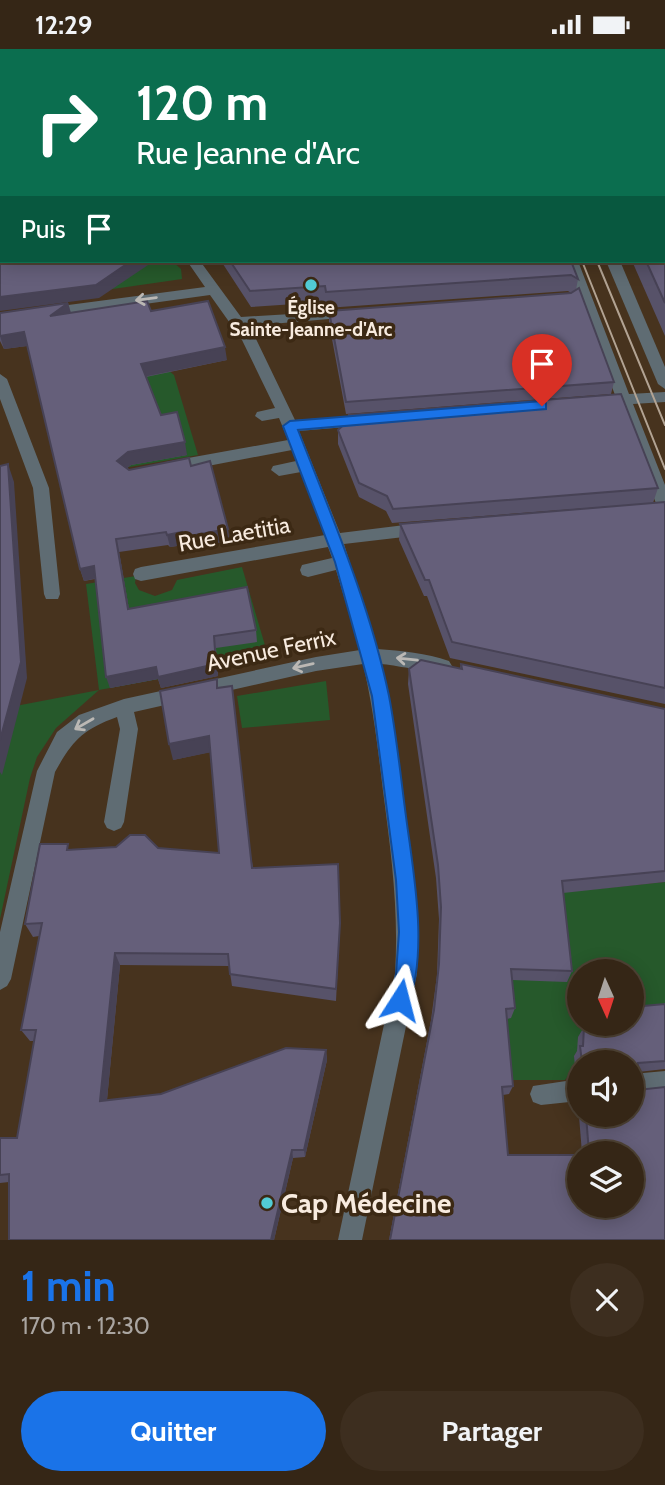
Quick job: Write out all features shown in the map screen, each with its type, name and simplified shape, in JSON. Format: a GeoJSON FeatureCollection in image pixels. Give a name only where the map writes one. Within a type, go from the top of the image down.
{"type":"FeatureCollection","features":[{"type":"Feature","properties":{"kind":"street"},"geometry":{"type":"LineString","coordinates":[[194,263],[249,339],[306,465],[343,562],[370,656],[390,757],[405,880],[408,932],[406,974],[350,1240]]}},
{"type":"Feature","properties":{"kind":"street"},"geometry":{"type":"LineString","coordinates":[[572,263],[632,399],[665,508],[646,511]]}},
{"type":"Feature","properties":{"kind":"street"},"geometry":{"type":"LineString","coordinates":[[614,263],[665,384]]}},
{"type":"Feature","properties":{"kind":"street"},"geometry":{"type":"LineString","coordinates":[[0,319],[213,290]]}},
{"type":"Feature","properties":{"kind":"street"},"geometry":{"type":"LineString","coordinates":[[237,323],[364,313]]}},
{"type":"Feature","properties":{"kind":"street"},"geometry":{"type":"LineString","coordinates":[[0,379],[41,488],[52,594]]}},
{"type":"Feature","properties":{"kind":"street"},"geometry":{"type":"LineString","coordinates":[[578,403],[665,397]]}},
{"type":"Feature","properties":{"kind":"street"},"geometry":{"type":"LineString","coordinates":[[262,416],[287,419],[391,418]]}},
{"type":"Feature","properties":{"kind":"street"},"geometry":{"type":"LineString","coordinates":[[156,470],[297,444]]}},
{"type":"Feature","properties":{"kind":"street"},"geometry":{"type":"LineString","coordinates":[[279,470],[306,465]]}},
{"type":"Feature","properties":{"kind":"street","name":"Rue Laetitia"},"geometry":{"type":"LineString","coordinates":[[141,574],[335,539],[431,529]]}},
{"type":"Feature","properties":{"kind":"street"},"geometry":{"type":"LineString","coordinates":[[308,570],[343,562]]}},
{"type":"Feature","properties":{"kind":"street","name":"Avenue Ferrix"},"geometry":{"type":"LineString","coordinates":[[0,979],[46,771],[64,738],[85,721],[124,707],[316,664],[370,656],[412,659],[463,670]]}},
{"type":"Feature","properties":{"kind":"street"},"geometry":{"type":"LineString","coordinates":[[114,823],[129,729],[124,707]]}},
{"type":"Feature","properties":{"kind":"street"},"geometry":{"type":"LineString","coordinates":[[644,1084],[665,1082]]}},
{"type":"Feature","properties":{"kind":"street"},"geometry":{"type":"LineString","coordinates":[[541,1094],[567,1091]]}},
{"type":"Feature","properties":{"kind":"green space"},"geometry":{"type":"Polygon","coordinates":[[[0,263],[3,285],[66,276],[67,272],[135,263],[174,263],[181,269],[182,279],[0,303],[0,263]]]}},
{"type":"Feature","properties":{"kind":"green space"},"geometry":{"type":"Polygon","coordinates":[[[168,370],[174,375],[198,455],[124,468],[102,381],[168,370]]]}},
{"type":"Feature","properties":{"kind":"green space"},"geometry":{"type":"Polygon","coordinates":[[[242,567],[269,659],[99,690],[86,584],[136,576],[135,583],[139,590],[155,596],[172,590],[177,580],[242,567]]]}},
{"type":"Feature","properties":{"kind":"green space"},"geometry":{"type":"Polygon","coordinates":[[[326,681],[330,720],[242,728],[237,696],[326,681]]]}},
{"type":"Feature","properties":{"kind":"green space"},"geometry":{"type":"Polygon","coordinates":[[[99,690],[56,728],[37,757],[30,778],[0,919],[0,709],[99,690]]]}},
{"type":"Feature","properties":{"kind":"green space"},"geometry":{"type":"Polygon","coordinates":[[[665,882],[665,1013],[644,1016],[644,959],[567,959],[567,1036],[598,1036],[588,1050],[567,1050],[565,1080],[507,1080],[507,980],[556,893],[665,882]]]}},
{"type":"Feature","properties":{"kind":"building"},"geometry":{"type":"Polygon","coordinates":[[[0,263],[128,263],[96,285],[0,297],[0,263]]]}},
{"type":"Feature","properties":{"kind":"building"},"geometry":{"type":"Polygon","coordinates":[[[231,263],[572,263],[578,279],[571,275],[326,292],[325,286],[250,291],[231,263]]]}},
{"type":"Feature","properties":{"kind":"building"},"geometry":{"type":"Polygon","coordinates":[[[647,263],[665,263],[665,303],[647,263]]]}},
{"type":"Feature","properties":{"kind":"building"},"geometry":{"type":"Polygon","coordinates":[[[579,288],[614,382],[346,402],[329,311],[571,293],[579,288]]]}},
{"type":"Feature","properties":{"kind":"building"},"geometry":{"type":"Polygon","coordinates":[[[147,301],[151,311],[208,301],[225,347],[141,364],[161,415],[177,412],[185,442],[128,452],[117,461],[129,470],[189,458],[191,466],[210,461],[228,529],[184,537],[182,532],[167,535],[166,532],[116,539],[128,609],[247,587],[256,630],[214,636],[216,664],[158,677],[156,667],[106,677],[94,566],[80,569],[24,332],[0,336],[0,313],[68,303],[50,316],[147,301]]]}},
{"type":"Feature","properties":{"kind":"building"},"geometry":{"type":"Polygon","coordinates":[[[621,394],[658,488],[393,509],[387,496],[359,483],[338,430],[350,419],[349,415],[621,394]]]}},
{"type":"Feature","properties":{"kind":"building"},"geometry":{"type":"Polygon","coordinates":[[[8,464],[21,662],[0,740],[0,466],[8,464]]]}},
{"type":"Feature","properties":{"kind":"building"},"geometry":{"type":"Polygon","coordinates":[[[665,502],[665,688],[452,642],[429,580],[425,580],[400,524],[665,502]]]}},
{"type":"Feature","properties":{"kind":"building"},"geometry":{"type":"Polygon","coordinates":[[[421,660],[462,669],[461,664],[665,709],[665,871],[562,881],[571,959],[567,959],[567,971],[511,969],[515,1008],[506,1009],[513,1086],[502,1087],[508,1155],[567,1155],[567,1218],[644,1218],[644,1141],[588,1141],[587,1127],[644,1127],[644,1089],[665,1087],[665,1240],[390,1240],[434,1010],[441,907],[438,865],[409,669],[421,660]]]}},
{"type":"Feature","properties":{"kind":"building"},"geometry":{"type":"Polygon","coordinates":[[[217,679],[217,688],[232,686],[252,868],[338,864],[340,923],[336,989],[230,974],[228,954],[115,953],[100,1101],[161,1094],[286,1048],[326,1050],[304,1150],[292,1150],[271,1240],[9,1240],[9,1174],[0,1175],[0,1138],[17,1138],[36,1030],[21,1030],[42,923],[25,924],[40,844],[68,844],[67,850],[116,847],[130,835],[145,835],[158,848],[219,853],[209,736],[169,744],[160,691],[217,679]]]}},
{"type":"Feature","properties":{"kind":"building"},"geometry":{"type":"Polygon","coordinates":[[[665,1004],[665,1061],[644,1063],[644,1050],[580,1050],[580,1046],[583,1046],[584,1036],[644,1036],[644,1006],[665,1004]]]}},
{"type":"Feature","properties":{"kind":"tram line"},"geometry":{"type":"LineString","coordinates":[[583,263],[665,469]]}},
{"type":"Feature","properties":{"kind":"tram line"},"geometry":{"type":"LineString","coordinates":[[598,263],[665,425]]}},
{"type":"Feature","properties":{"kind":"place","name":"Église Sainte-Jeanne-d'Arc"},"geometry":{"type":"Point","coordinates":[311,285]}},
{"type":"Feature","properties":{"kind":"place","name":"Cap Médecine"},"geometry":{"type":"Point","coordinates":[267,1203]}},
{"type":"Feature","properties":{"kind":"route"},"geometry":{"type":"LineString","coordinates":[[400,1000],[406,974],[408,932],[405,880],[380,696],[343,562],[290,426],[542,406]]}}]}
